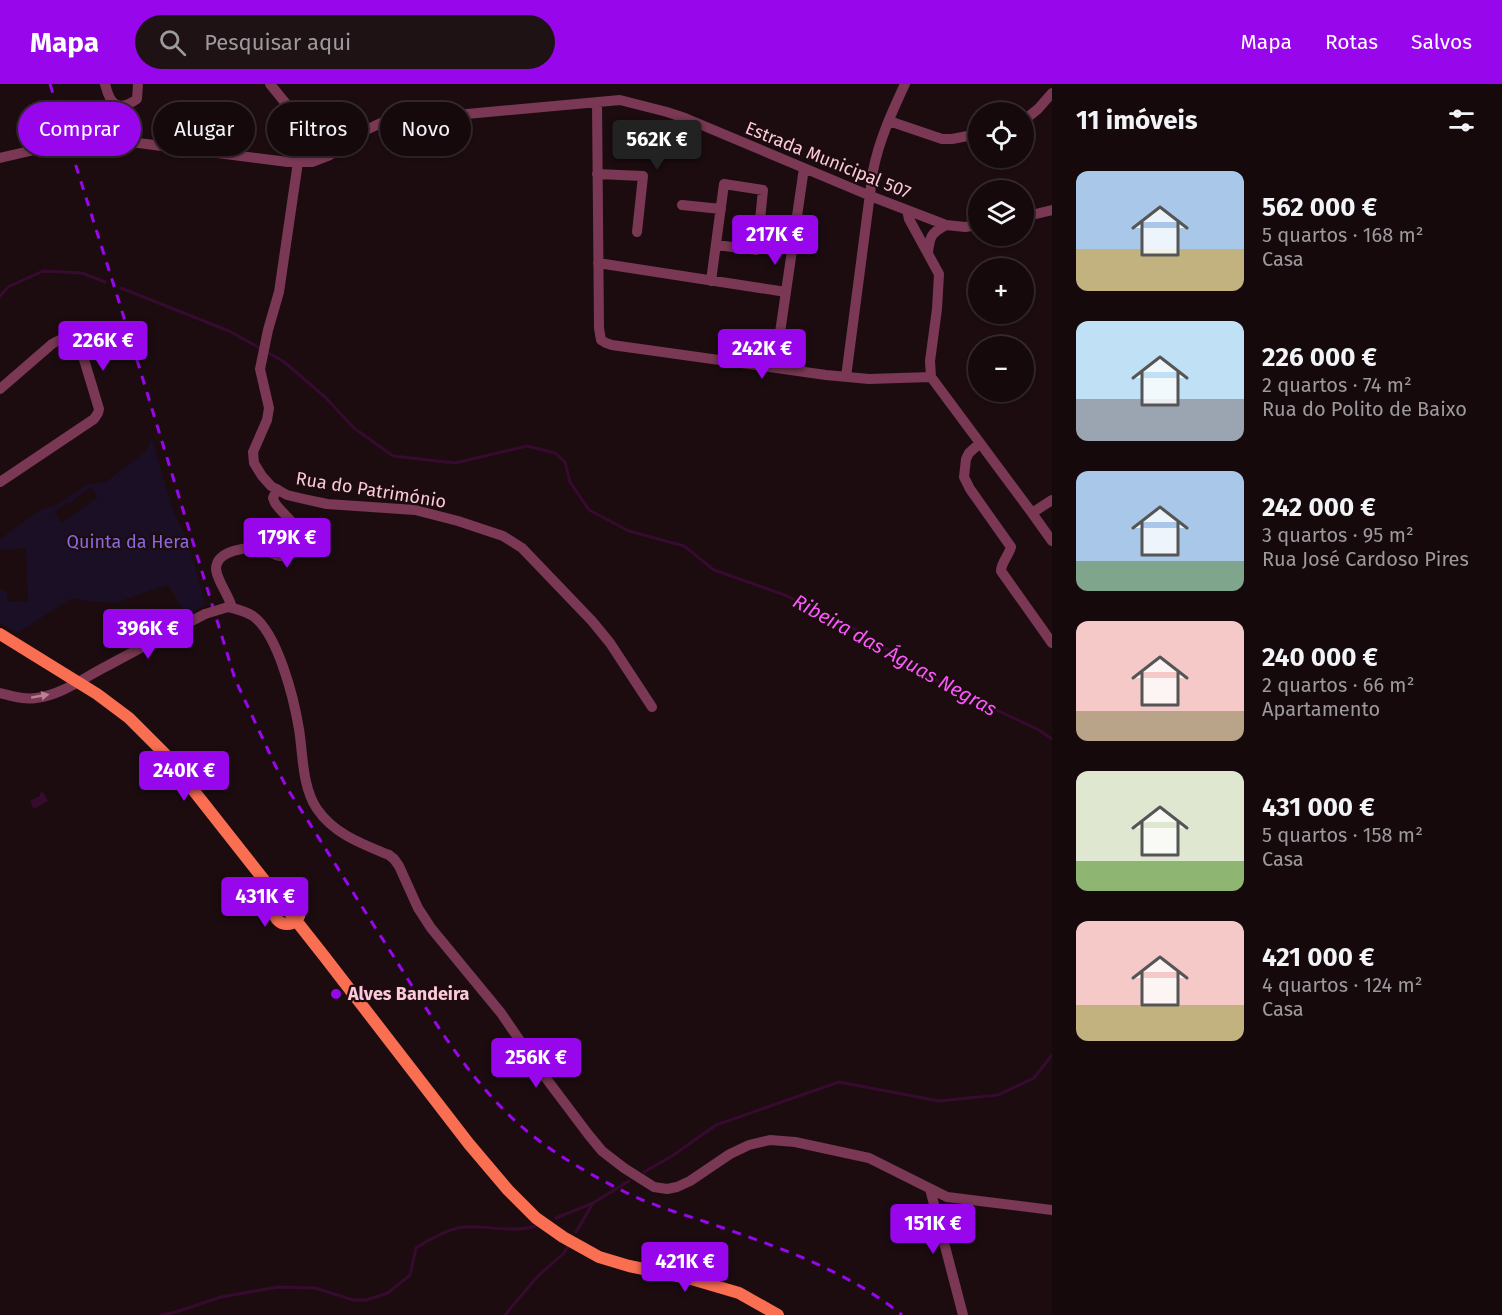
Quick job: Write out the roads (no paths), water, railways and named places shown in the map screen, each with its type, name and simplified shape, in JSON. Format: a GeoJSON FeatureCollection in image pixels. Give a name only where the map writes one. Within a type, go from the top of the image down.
{"type":"FeatureCollection","features":[{"type":"Feature","properties":{"kind":"main road"},"geometry":{"type":"LineString","coordinates":[[0,634],[97,694],[129,718],[165,753],[280,901]]}},
{"type":"Feature","properties":{"kind":"main road"},"geometry":{"type":"LineString","coordinates":[[289,898],[297,902],[300,914],[296,921],[287,924],[277,918],[275,907],[280,901],[289,898]]}},
{"type":"Feature","properties":{"kind":"main road"},"geometry":{"type":"LineString","coordinates":[[296,921],[469,1144],[508,1190],[536,1218],[563,1237],[599,1257],[629,1266],[688,1278],[739,1293],[778,1315]]}},
{"type":"Feature","properties":{"kind":"street"},"geometry":{"type":"LineString","coordinates":[[105,84],[112,102]]}},
{"type":"Feature","properties":{"kind":"street"},"geometry":{"type":"LineString","coordinates":[[131,102],[137,99],[138,84]]}},
{"type":"Feature","properties":{"kind":"street","name":"Rua do Património"},"geometry":{"type":"LineString","coordinates":[[270,84],[299,123],[294,147],[298,162],[279,292],[260,369],[269,408],[267,420],[254,452],[254,463],[258,470],[271,486],[287,495],[327,504],[415,510],[503,536],[522,548],[592,621],[610,643],[652,707]]}},
{"type":"Feature","properties":{"kind":"street"},"geometry":{"type":"LineString","coordinates":[[846,377],[876,154],[904,84]]}},
{"type":"Feature","properties":{"kind":"street"},"geometry":{"type":"LineString","coordinates":[[1034,112],[1052,93]]}},
{"type":"Feature","properties":{"kind":"street","name":"Estrada Municipal 507"},"geometry":{"type":"LineString","coordinates":[[141,144],[288,162],[312,162],[330,155],[366,130],[382,122],[620,100],[668,112],[946,225],[968,227]]}},
{"type":"Feature","properties":{"kind":"street"},"geometry":{"type":"LineString","coordinates":[[597,102],[599,328],[602,340],[606,344],[846,377],[869,379],[931,377]]}},
{"type":"Feature","properties":{"kind":"street"},"geometry":{"type":"LineString","coordinates":[[889,121],[942,139],[968,137]]}},
{"type":"Feature","properties":{"kind":"street","name":"Estrada Municipal 507"},"geometry":{"type":"LineString","coordinates":[[0,158],[18,154]]}},
{"type":"Feature","properties":{"kind":"street"},"geometry":{"type":"LineString","coordinates":[[775,368],[804,168]]}},
{"type":"Feature","properties":{"kind":"street"},"geometry":{"type":"LineString","coordinates":[[597,174],[643,176],[637,232]]}},
{"type":"Feature","properties":{"kind":"street"},"geometry":{"type":"LineString","coordinates":[[711,281],[724,184],[763,190],[757,250],[716,245]]}},
{"type":"Feature","properties":{"kind":"street"},"geometry":{"type":"LineString","coordinates":[[682,206],[721,209]]}},
{"type":"Feature","properties":{"kind":"street"},"geometry":{"type":"LineString","coordinates":[[907,210],[909,219],[939,274],[930,361],[931,377],[1052,541]]}},
{"type":"Feature","properties":{"kind":"street"},"geometry":{"type":"LineString","coordinates":[[1034,214],[1052,210]]}},
{"type":"Feature","properties":{"kind":"street"},"geometry":{"type":"LineString","coordinates":[[928,252],[931,236],[946,225]]}},
{"type":"Feature","properties":{"kind":"street"},"geometry":{"type":"LineString","coordinates":[[598,264],[786,292]]}},
{"type":"Feature","properties":{"kind":"street"},"geometry":{"type":"LineString","coordinates":[[0,389],[52,344],[61,338],[69,337],[79,343],[99,409],[94,419],[0,482]]}},
{"type":"Feature","properties":{"kind":"street"},"geometry":{"type":"LineString","coordinates":[[980,443],[966,459],[964,477],[1011,547],[1001,572],[1052,643]]}},
{"type":"Feature","properties":{"kind":"street"},"geometry":{"type":"LineString","coordinates":[[230,608],[230,599],[218,577],[216,569],[218,561],[238,549],[250,547],[264,549],[280,556],[289,554],[300,545],[302,539],[300,532],[275,503],[273,498],[277,489]]}},
{"type":"Feature","properties":{"kind":"street"},"geometry":{"type":"LineString","coordinates":[[1032,513],[1052,500]]}},
{"type":"Feature","properties":{"kind":"street"},"geometry":{"type":"LineString","coordinates":[[0,693],[19,698],[37,698],[53,694],[205,614],[230,608],[244,611],[255,618],[277,651],[289,686],[303,767],[310,797],[316,808],[332,826],[343,834],[394,859],[418,908],[431,928],[501,1013],[542,1073],[602,1151],[642,1180],[654,1187],[667,1189],[690,1181],[730,1154],[750,1145],[770,1140],[795,1142],[869,1158],[947,1197],[1052,1210]]}},
{"type":"Feature","properties":{"kind":"street"},"geometry":{"type":"LineString","coordinates":[[930,1188],[963,1315]]}},
{"type":"Feature","properties":{"kind":"waterway","name":"Ribeira das Águas Negras"},"geometry":{"type":"LineString","coordinates":[[0,296],[8,287],[43,271],[82,273],[105,282]]}},
{"type":"Feature","properties":{"kind":"waterway","name":"Ribeira das Águas Negras"},"geometry":{"type":"LineString","coordinates":[[121,288],[229,331],[283,361],[325,397],[354,428],[393,456],[455,463],[527,446],[555,453],[565,462],[570,482],[589,510],[629,531],[684,546],[714,570],[785,595],[855,629],[944,685],[1039,730],[1052,739]]}},
{"type":"Feature","properties":{"kind":"waterway"},"geometry":{"type":"LineString","coordinates":[[644,1172],[672,1156],[716,1125],[839,1082],[939,1101],[998,1095],[1034,1078],[1052,1055]]}},
{"type":"Feature","properties":{"kind":"waterway"},"geometry":{"type":"LineString","coordinates":[[556,1218],[593,1203],[629,1181]]}},
{"type":"Feature","properties":{"kind":"waterway"},"geometry":{"type":"LineString","coordinates":[[576,1232],[593,1203]]}},
{"type":"Feature","properties":{"kind":"waterway"},"geometry":{"type":"LineString","coordinates":[[161,1315],[221,1297],[278,1287],[315,1288],[353,1300],[366,1300],[388,1293],[410,1275],[416,1248],[446,1232],[464,1227],[521,1229],[539,1225]]}},
{"type":"Feature","properties":{"kind":"waterway"},"geometry":{"type":"LineString","coordinates":[[505,1315],[537,1277],[564,1253],[568,1246]]}},
{"type":"Feature","properties":{"kind":"railway"},"geometry":{"type":"LineString","coordinates":[[50,84],[235,679],[287,788],[448,1041],[478,1081],[512,1118],[538,1140],[580,1168],[645,1201],[808,1260],[857,1284],[902,1315]]}},
{"type":"Feature","properties":{"kind":"place","name":"Alves Bandeira"},"geometry":{"type":"Point","coordinates":[336,994]}},
{"type":"Feature","properties":{"kind":"park label","name":"Quinta da Hera"},"geometry":{"type":"Point","coordinates":[128,542]}}]}
